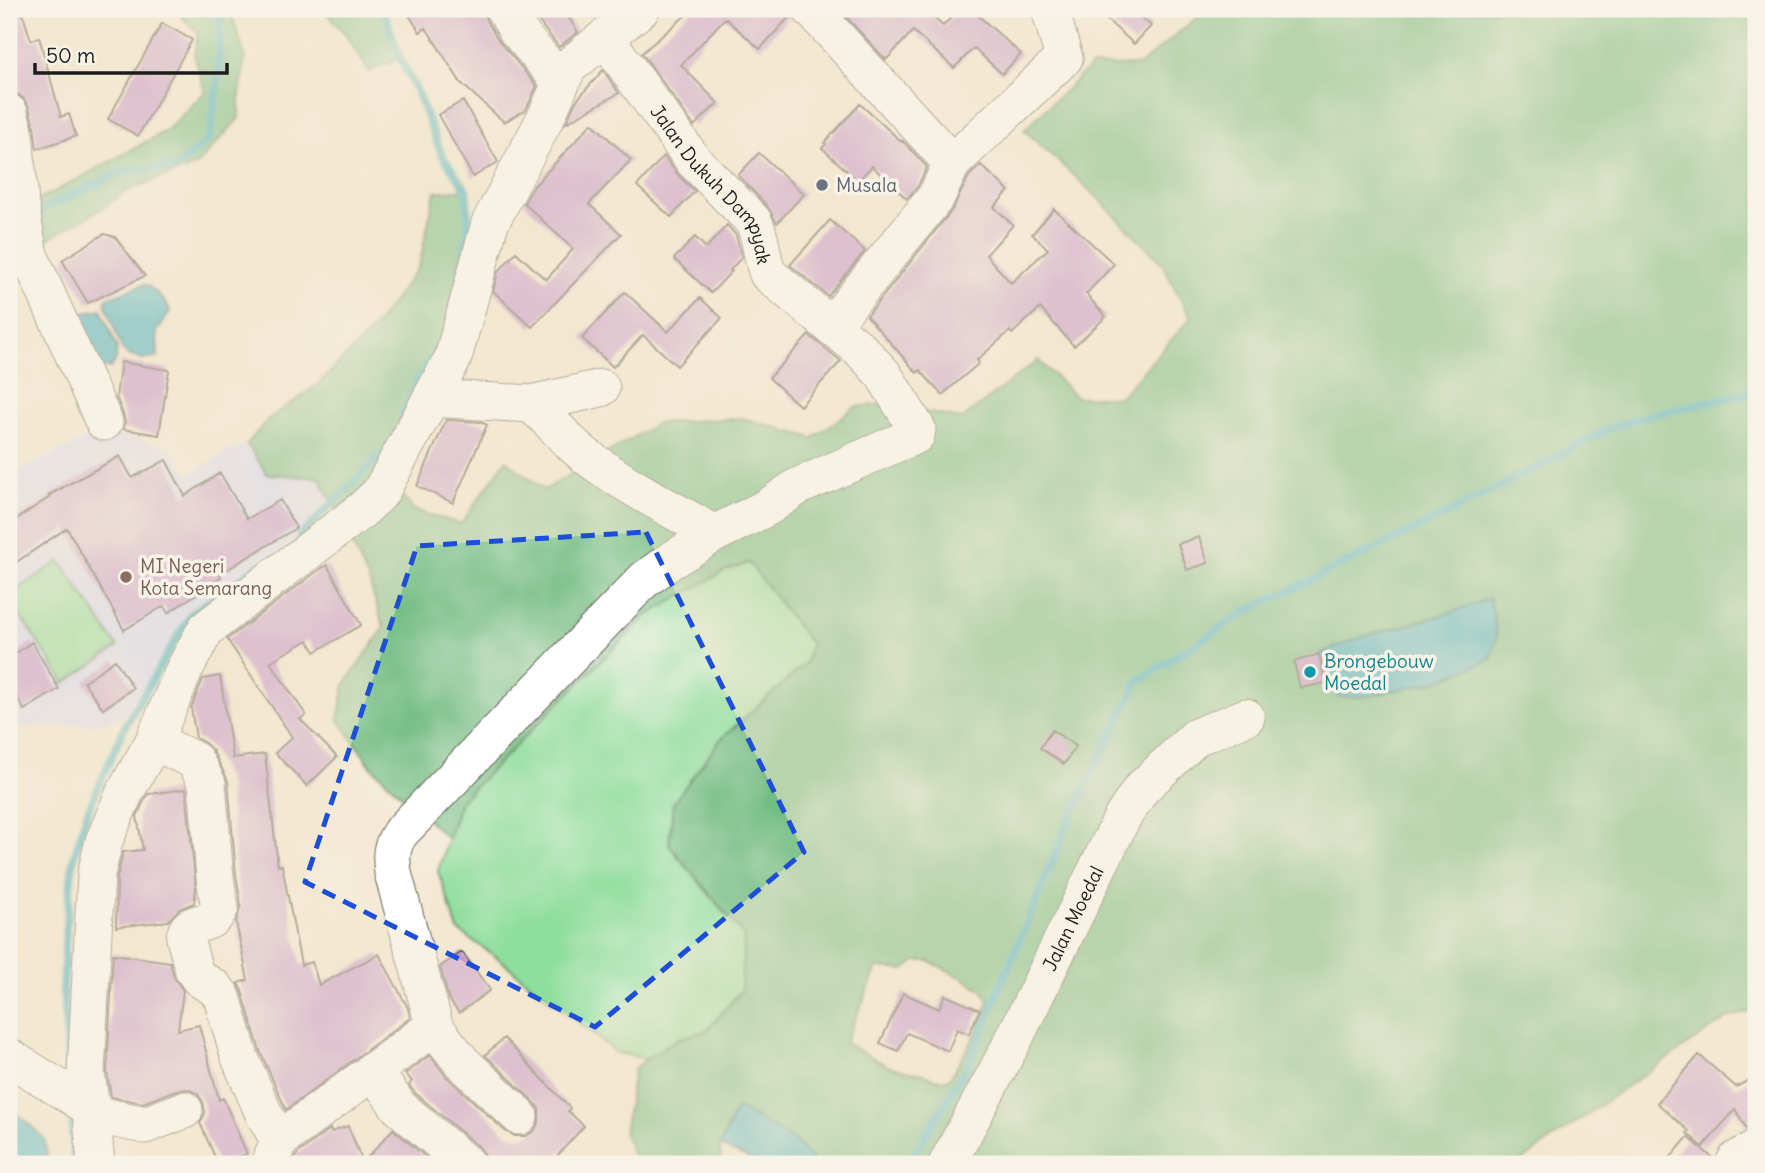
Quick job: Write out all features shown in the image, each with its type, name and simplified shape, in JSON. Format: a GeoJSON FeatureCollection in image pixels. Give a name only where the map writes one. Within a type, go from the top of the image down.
{"type":"FeatureCollection","features":[{"type":"Feature","properties":{"kind":"street"},"geometry":{"type":"LineString","coordinates":[[504,9],[517,30],[561,82]]}},
{"type":"Feature","properties":{"kind":"street"},"geometry":{"type":"LineString","coordinates":[[96,1164],[86,1073],[96,874],[104,841],[124,794],[154,741],[206,629],[362,510],[380,493],[453,358],[490,223],[547,115],[568,67],[640,9]]}},
{"type":"Feature","properties":{"kind":"street"},"geometry":{"type":"LineString","coordinates":[[811,9],[952,163]]}},
{"type":"Feature","properties":{"kind":"street"},"geometry":{"type":"LineString","coordinates":[[831,326],[936,197],[952,163],[1064,58],[1050,9]]}},
{"type":"Feature","properties":{"kind":"street","name":"Jalan Dukuh Dampyak"},"geometry":{"type":"LineString","coordinates":[[605,37],[693,160],[753,221],[757,227],[768,274],[859,348],[883,374],[917,429],[916,435],[806,483],[768,507],[714,534]]}},
{"type":"Feature","properties":{"kind":"street"},"geometry":{"type":"LineString","coordinates":[[9,114],[15,131],[15,207],[29,255],[104,422]]}},
{"type":"Feature","properties":{"kind":"street"},"geometry":{"type":"LineString","coordinates":[[431,398],[531,404],[601,388]]}},
{"type":"Feature","properties":{"kind":"street"},"geometry":{"type":"LineString","coordinates":[[519,1116],[461,1061],[432,1024],[393,873],[393,845],[400,833],[644,580],[714,534],[602,468],[567,441],[552,422],[531,404]]}},
{"type":"Feature","properties":{"kind":"street","name":"Jalan Moedal"},"geometry":{"type":"LineString","coordinates":[[947,1164],[1012,1043],[1122,818],[1141,789],[1196,737],[1246,717]]}},
{"type":"Feature","properties":{"kind":"street"},"geometry":{"type":"LineString","coordinates":[[154,741],[195,761],[207,783],[220,908],[211,920],[189,927],[185,938],[194,971],[200,979],[215,988],[222,998],[240,1058],[264,1114],[274,1152],[373,1070],[429,1030],[432,1024]]}},
{"type":"Feature","properties":{"kind":"street"},"geometry":{"type":"LineString","coordinates":[[9,1057],[91,1111],[145,1125],[184,1110]]}},
{"type":"Feature","properties":{"kind":"street"},"geometry":{"type":"LineString","coordinates":[[373,1070],[399,1107],[466,1164]]}},
{"type":"Feature","properties":{"kind":"street"},"geometry":{"type":"LineString","coordinates":[[1734,1164],[1756,1147]]}},
{"type":"Feature","properties":{"kind":"highlighted area"},"geometry":{"type":"Polygon","coordinates":[[[646,532],[804,852],[595,1027],[305,882],[417,546],[646,532]]]}},
{"type":"Feature","properties":{"kind":"shaded area","name":"MI Negeri Kota Semarang"},"geometry":{"type":"Polygon","coordinates":[[[102,431],[171,447],[189,474],[222,454],[247,444],[267,474],[320,478],[332,503],[295,540],[192,613],[145,704],[104,724],[9,727],[9,476],[102,431]]]}},
{"type":"Feature","properties":{"kind":"green space"},"geometry":{"type":"Polygon","coordinates":[[[174,9],[230,9],[245,56],[239,118],[197,165],[128,190],[103,208],[9,257],[9,211],[52,193],[166,131],[205,92],[194,54],[198,33],[174,9]]]}},
{"type":"Feature","properties":{"kind":"green space"},"geometry":{"type":"Polygon","coordinates":[[[323,9],[383,9],[400,58],[369,72],[345,34],[323,9]]]}},
{"type":"Feature","properties":{"kind":"green space"},"geometry":{"type":"Polygon","coordinates":[[[1207,9],[1756,9],[1756,1010],[1728,1018],[1517,1164],[815,1164],[795,1140],[720,1146],[721,1164],[634,1164],[624,1134],[634,1069],[677,1039],[707,1030],[741,991],[744,936],[669,845],[673,803],[720,740],[806,663],[811,644],[749,563],[726,570],[646,616],[460,801],[448,839],[371,766],[338,719],[345,684],[384,628],[368,578],[320,478],[267,474],[247,444],[268,419],[316,386],[372,330],[419,266],[435,192],[466,189],[469,224],[460,281],[437,349],[417,382],[389,445],[398,491],[414,510],[461,524],[506,460],[544,490],[658,423],[743,418],[813,438],[855,407],[884,404],[962,419],[1038,360],[1076,397],[1120,397],[1191,318],[1161,262],[1098,198],[1024,130],[1091,66],[1140,65],[1207,9]],[[1490,598],[1450,613],[1365,636],[1319,654],[1363,696],[1439,681],[1491,659],[1490,598]],[[916,961],[904,970],[877,968],[845,1043],[888,1066],[922,1073],[934,1079],[949,1079],[971,1043],[989,1001],[982,990],[961,977],[929,961],[916,961]]]}},
{"type":"Feature","properties":{"kind":"green space"},"geometry":{"type":"Polygon","coordinates":[[[60,561],[118,647],[65,683],[9,599],[9,595],[60,561]]]}},
{"type":"Feature","properties":{"kind":"green space"},"geometry":{"type":"Polygon","coordinates":[[[749,562],[811,644],[806,663],[720,740],[669,845],[744,936],[741,991],[707,1030],[677,1039],[646,1059],[615,1052],[498,958],[458,930],[438,871],[460,801],[646,616],[726,570],[749,562]]]}},
{"type":"Feature","properties":{"kind":"water"},"geometry":{"type":"Polygon","coordinates":[[[144,284],[159,295],[170,311],[157,332],[158,357],[149,359],[135,357],[123,351],[105,303],[107,298],[144,284]]]}},
{"type":"Feature","properties":{"kind":"water"},"geometry":{"type":"Polygon","coordinates":[[[101,309],[117,347],[116,360],[111,368],[92,367],[80,330],[80,315],[101,309]]]}},
{"type":"Feature","properties":{"kind":"water"},"geometry":{"type":"Polygon","coordinates":[[[1490,598],[1497,636],[1491,659],[1439,681],[1363,697],[1338,697],[1326,683],[1319,654],[1365,636],[1450,613],[1490,598]]]}},
{"type":"Feature","properties":{"kind":"water"},"geometry":{"type":"Polygon","coordinates":[[[9,1106],[45,1139],[48,1164],[9,1164],[9,1106]]]}},
{"type":"Feature","properties":{"kind":"water"},"geometry":{"type":"Polygon","coordinates":[[[737,1107],[795,1141],[815,1164],[761,1164],[720,1146],[737,1107]]]}},
{"type":"Feature","properties":{"kind":"building"},"geometry":{"type":"Polygon","coordinates":[[[9,9],[21,9],[31,40],[39,37],[61,117],[69,114],[76,136],[37,149],[29,107],[23,98],[9,93],[9,9]]]}},
{"type":"Feature","properties":{"kind":"building"},"geometry":{"type":"Polygon","coordinates":[[[405,9],[483,9],[486,20],[499,41],[537,86],[526,110],[504,122],[461,83],[426,28],[420,32],[405,9]]]}},
{"type":"Feature","properties":{"kind":"building"},"geometry":{"type":"Polygon","coordinates":[[[529,9],[563,9],[578,32],[559,47],[529,9]]]}},
{"type":"Feature","properties":{"kind":"building"},"geometry":{"type":"Polygon","coordinates":[[[693,9],[791,9],[791,15],[760,49],[725,18],[681,65],[718,103],[694,126],[642,53],[693,9]]]}},
{"type":"Feature","properties":{"kind":"building"},"geometry":{"type":"Polygon","coordinates":[[[839,9],[933,9],[929,14],[943,26],[959,9],[971,9],[1021,54],[1002,74],[974,48],[954,68],[913,31],[886,60],[839,9]]]}},
{"type":"Feature","properties":{"kind":"building"},"geometry":{"type":"Polygon","coordinates":[[[1095,9],[1132,9],[1151,26],[1134,44],[1095,9]]]}},
{"type":"Feature","properties":{"kind":"building"},"geometry":{"type":"Polygon","coordinates":[[[162,23],[192,40],[138,136],[108,119],[162,23]]]}},
{"type":"Feature","properties":{"kind":"building"},"geometry":{"type":"Polygon","coordinates":[[[603,70],[619,93],[566,123],[576,101],[603,70]]]}},
{"type":"Feature","properties":{"kind":"building"},"geometry":{"type":"Polygon","coordinates":[[[463,101],[498,162],[473,177],[438,115],[463,101]]]}},
{"type":"Feature","properties":{"kind":"building"},"geometry":{"type":"Polygon","coordinates":[[[860,104],[903,141],[927,167],[918,186],[907,199],[872,166],[858,181],[822,148],[860,104]]]}},
{"type":"Feature","properties":{"kind":"building"},"geometry":{"type":"Polygon","coordinates":[[[592,123],[631,160],[589,204],[621,234],[532,327],[493,291],[498,272],[516,252],[546,280],[573,249],[524,203],[533,187],[592,123]]]}},
{"type":"Feature","properties":{"kind":"building"},"geometry":{"type":"Polygon","coordinates":[[[759,153],[804,194],[777,223],[768,207],[738,175],[759,153]]]}},
{"type":"Feature","properties":{"kind":"building"},"geometry":{"type":"Polygon","coordinates":[[[664,156],[678,175],[695,191],[671,217],[637,186],[664,156]]]}},
{"type":"Feature","properties":{"kind":"building"},"geometry":{"type":"Polygon","coordinates":[[[981,165],[1009,191],[994,207],[1013,225],[986,255],[1011,283],[1048,249],[1032,234],[1054,209],[1114,264],[1086,294],[1106,317],[1074,346],[1040,308],[1012,334],[1010,331],[977,360],[979,363],[942,395],[920,370],[917,373],[867,316],[952,210],[969,176],[981,165]]]}},
{"type":"Feature","properties":{"kind":"building"},"geometry":{"type":"Polygon","coordinates":[[[830,220],[865,251],[828,296],[790,265],[830,220]]]}},
{"type":"Feature","properties":{"kind":"building"},"geometry":{"type":"Polygon","coordinates":[[[727,225],[736,235],[742,257],[711,293],[674,259],[695,237],[706,248],[727,225]]]}},
{"type":"Feature","properties":{"kind":"building"},"geometry":{"type":"Polygon","coordinates":[[[104,234],[115,237],[145,276],[88,303],[62,260],[104,234]]]}},
{"type":"Feature","properties":{"kind":"building"},"geometry":{"type":"Polygon","coordinates":[[[625,292],[668,332],[700,298],[722,318],[677,366],[643,335],[613,367],[582,338],[625,292]]]}},
{"type":"Feature","properties":{"kind":"building"},"geometry":{"type":"Polygon","coordinates":[[[809,335],[841,361],[800,406],[769,378],[809,335]]]}},
{"type":"Feature","properties":{"kind":"building"},"geometry":{"type":"Polygon","coordinates":[[[121,362],[169,370],[159,435],[123,429],[125,423],[116,397],[121,362]]]}},
{"type":"Feature","properties":{"kind":"building"},"geometry":{"type":"Polygon","coordinates":[[[446,420],[481,422],[487,425],[453,503],[417,486],[446,420]]]}},
{"type":"Feature","properties":{"kind":"building"},"geometry":{"type":"Polygon","coordinates":[[[120,456],[132,478],[166,460],[185,496],[220,473],[247,519],[280,500],[296,528],[220,574],[221,577],[168,613],[164,606],[124,630],[67,528],[9,567],[9,524],[50,497],[49,495],[120,456]]]}},
{"type":"Feature","properties":{"kind":"building"},"geometry":{"type":"Polygon","coordinates":[[[1199,537],[1208,563],[1187,570],[1178,544],[1199,537]]]}},
{"type":"Feature","properties":{"kind":"building"},"geometry":{"type":"Polygon","coordinates":[[[327,565],[361,625],[315,652],[308,640],[270,662],[306,715],[300,719],[337,757],[307,786],[275,753],[292,737],[227,639],[327,565]]]}},
{"type":"Feature","properties":{"kind":"building"},"geometry":{"type":"Polygon","coordinates":[[[32,642],[59,689],[24,710],[9,683],[9,658],[32,642]]]}},
{"type":"Feature","properties":{"kind":"building","name":"Brongebouw Moedal"},"geometry":{"type":"Polygon","coordinates":[[[1319,654],[1326,683],[1300,688],[1294,662],[1319,654]]]}},
{"type":"Feature","properties":{"kind":"building"},"geometry":{"type":"Polygon","coordinates":[[[115,660],[133,688],[103,709],[84,682],[115,660]]]}},
{"type":"Feature","properties":{"kind":"building"},"geometry":{"type":"Polygon","coordinates":[[[220,676],[233,758],[265,754],[278,866],[282,865],[301,965],[312,962],[319,985],[379,954],[408,1008],[410,1018],[286,1110],[260,1051],[238,983],[248,980],[236,922],[241,905],[228,781],[213,751],[196,738],[191,708],[203,679],[220,676]]]}},
{"type":"Feature","properties":{"kind":"building"},"geometry":{"type":"Polygon","coordinates":[[[1052,730],[1076,746],[1064,764],[1040,748],[1052,730]]]}},
{"type":"Feature","properties":{"kind":"building"},"geometry":{"type":"Polygon","coordinates":[[[186,789],[196,889],[194,903],[179,909],[168,921],[116,927],[117,877],[123,852],[143,850],[137,816],[143,803],[148,794],[186,789]]]}},
{"type":"Feature","properties":{"kind":"building"},"geometry":{"type":"Polygon","coordinates":[[[462,952],[490,990],[459,1013],[449,1000],[440,967],[462,952]]]}},
{"type":"Feature","properties":{"kind":"building"},"geometry":{"type":"Polygon","coordinates":[[[113,954],[170,962],[174,977],[183,991],[178,1030],[199,1025],[219,1100],[223,1098],[247,1154],[218,1164],[200,1123],[205,1113],[203,1102],[198,1094],[188,1089],[176,1090],[143,1103],[111,1097],[107,1072],[113,954]]]}},
{"type":"Feature","properties":{"kind":"building"},"geometry":{"type":"Polygon","coordinates":[[[903,993],[939,1009],[945,995],[980,1010],[969,1034],[957,1029],[948,1051],[907,1033],[898,1051],[880,1043],[903,993]]]}},
{"type":"Feature","properties":{"kind":"building"},"geometry":{"type":"Polygon","coordinates":[[[504,1038],[584,1126],[550,1164],[486,1164],[480,1148],[409,1085],[412,1081],[405,1074],[430,1055],[446,1076],[505,1131],[515,1136],[526,1136],[534,1131],[539,1122],[539,1109],[485,1055],[504,1038]]]}},
{"type":"Feature","properties":{"kind":"building"},"geometry":{"type":"Polygon","coordinates":[[[1699,1055],[1736,1087],[1756,1076],[1756,1127],[1747,1129],[1735,1109],[1703,1147],[1657,1103],[1699,1055]]]}},
{"type":"Feature","properties":{"kind":"building"},"geometry":{"type":"Polygon","coordinates":[[[348,1126],[363,1163],[393,1129],[434,1164],[292,1164],[298,1153],[330,1129],[331,1132],[348,1126]]]}},
{"type":"Feature","properties":{"kind":"building"},"geometry":{"type":"Polygon","coordinates":[[[1688,1137],[1714,1159],[1713,1164],[1665,1164],[1688,1137]]]}},
{"type":"Feature","properties":{"kind":"waterway"},"geometry":{"type":"LineString","coordinates":[[31,215],[122,172],[176,167],[209,140],[218,81],[221,9]]}},
{"type":"Feature","properties":{"kind":"waterway"},"geometry":{"type":"LineString","coordinates":[[383,9],[400,58],[442,155],[466,189],[469,224],[465,249]]}},
{"type":"Feature","properties":{"kind":"waterway"},"geometry":{"type":"LineString","coordinates":[[403,414],[439,342]]}},
{"type":"Feature","properties":{"kind":"waterway"},"geometry":{"type":"LineString","coordinates":[[908,1164],[969,1063],[1068,823],[1138,681],[1245,612],[1447,514],[1615,426],[1756,389]]}},
{"type":"Feature","properties":{"kind":"waterway"},"geometry":{"type":"LineString","coordinates":[[300,536],[387,448]]}},
{"type":"Feature","properties":{"kind":"waterway"},"geometry":{"type":"LineString","coordinates":[[69,1078],[63,990],[66,927],[73,861],[86,815],[126,724],[192,613],[258,566]]}},
{"type":"Feature","properties":{"kind":"waterway"},"geometry":{"type":"LineString","coordinates":[[71,1109],[74,1164]]}},
{"type":"Feature","properties":{"kind":"place","name":"Musala"},"geometry":{"type":"Point","coordinates":[822,185]}},
{"type":"Feature","properties":{"kind":"place","name":"MI Negeri Kota Semarang"},"geometry":{"type":"Point","coordinates":[126,577]}},
{"type":"Feature","properties":{"kind":"place","name":"Brongebouw Moedal"},"geometry":{"type":"Point","coordinates":[1310,672]}}]}
